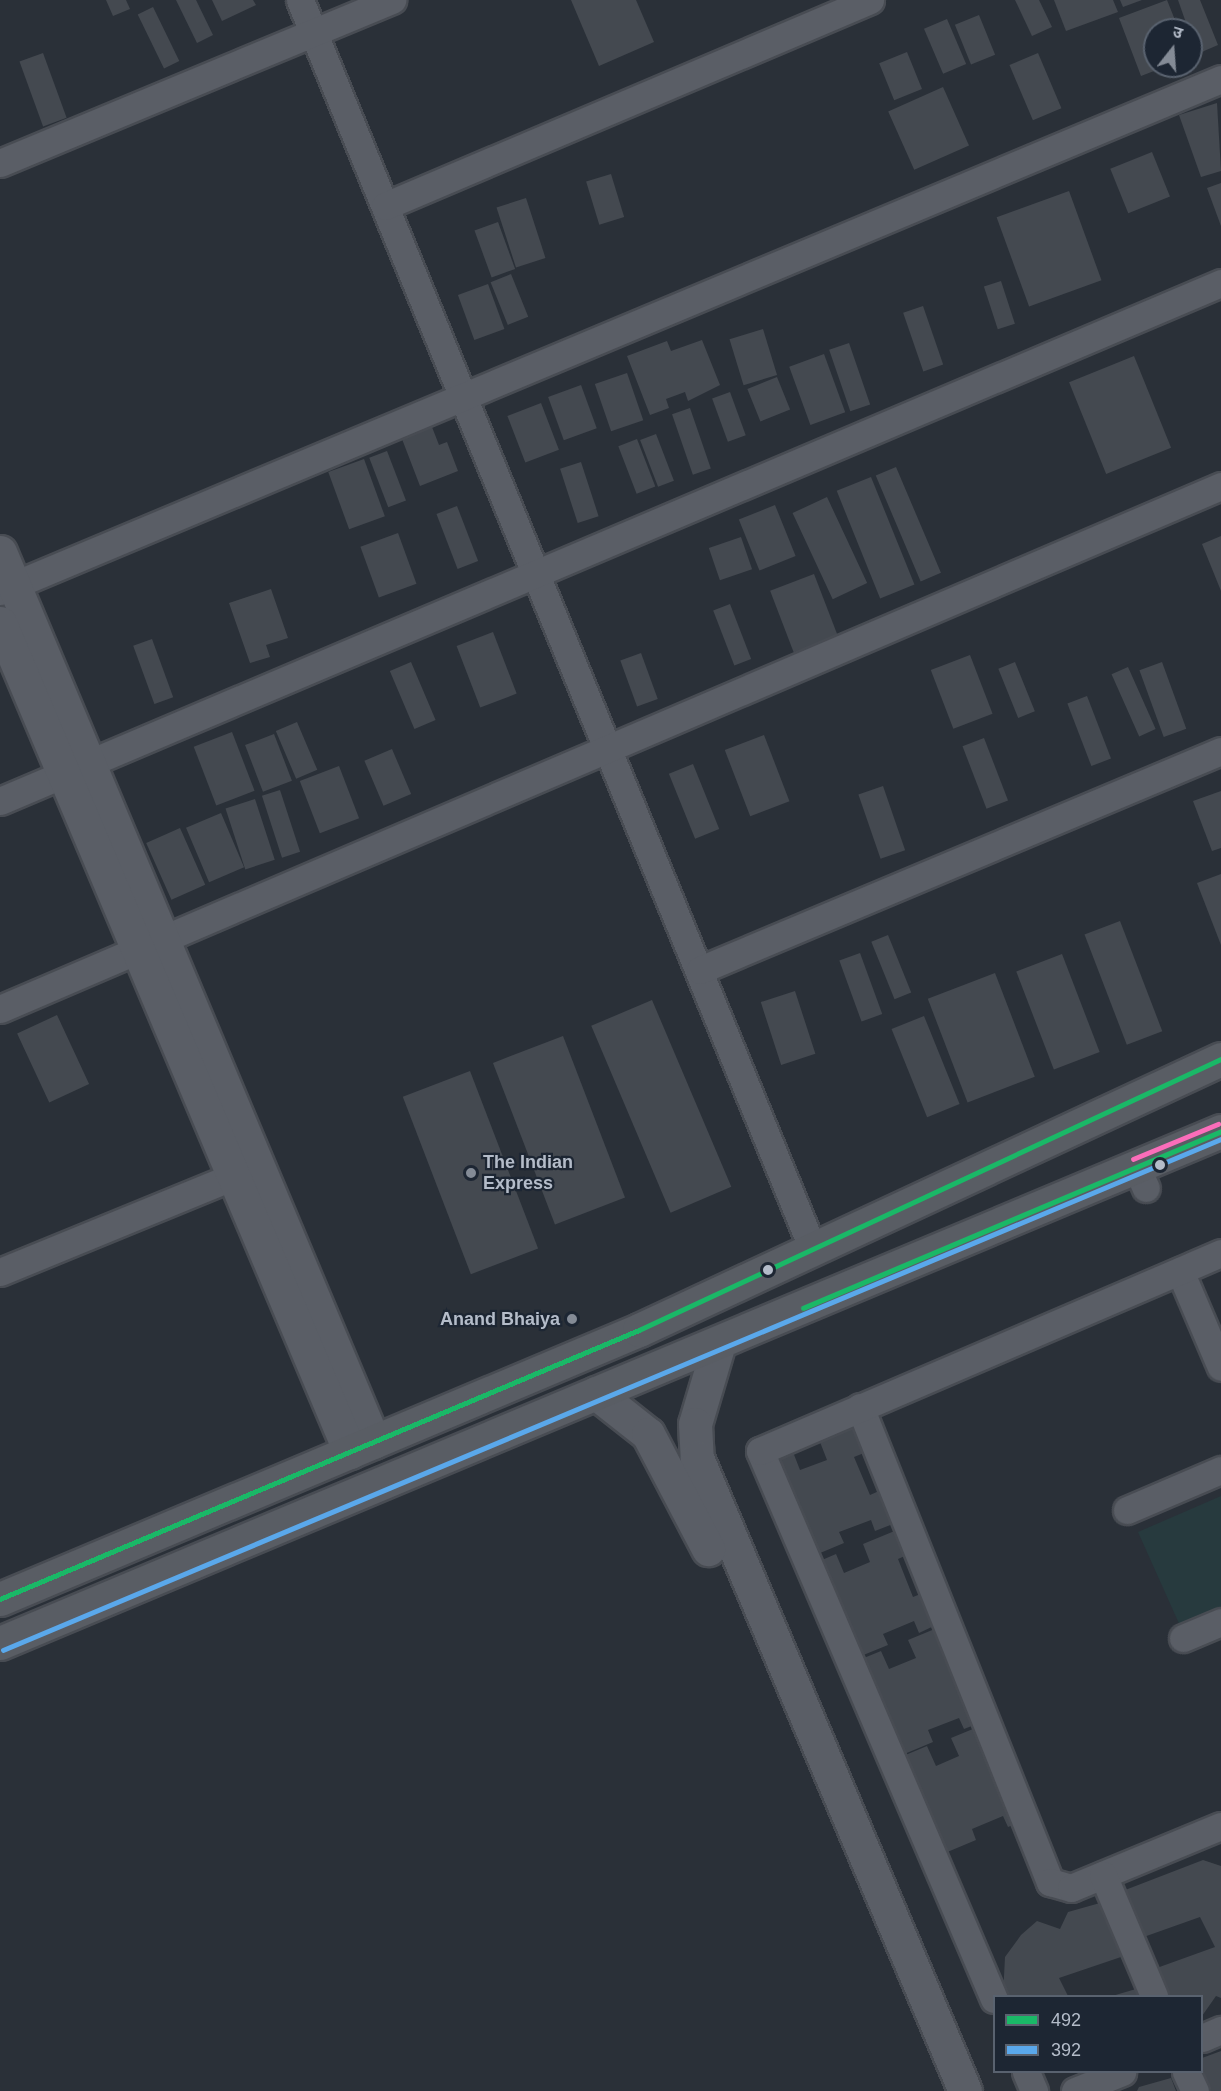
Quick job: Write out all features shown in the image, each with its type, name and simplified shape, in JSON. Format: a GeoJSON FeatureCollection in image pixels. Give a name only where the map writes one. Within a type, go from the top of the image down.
{"type":"FeatureCollection","features":[{"type":"Feature","properties":{"kind":"main road"},"geometry":{"type":"LineString","coordinates":[[0,1599],[639,1330],[812,1247],[1221,1059]]}},
{"type":"Feature","properties":{"kind":"main road"},"geometry":{"type":"LineString","coordinates":[[0,1643],[596,1393],[1141,1177],[1221,1131]]}},
{"type":"Feature","properties":{"kind":"street"},"geometry":{"type":"LineString","coordinates":[[300,0],[812,1247]]}},
{"type":"Feature","properties":{"kind":"street"},"geometry":{"type":"LineString","coordinates":[[0,164],[392,0]]}},
{"type":"Feature","properties":{"kind":"street"},"geometry":{"type":"LineString","coordinates":[[384,206],[870,0]]}},
{"type":"Feature","properties":{"kind":"street"},"geometry":{"type":"LineString","coordinates":[[7,588],[1221,79]]}},
{"type":"Feature","properties":{"kind":"street"},"geometry":{"type":"LineString","coordinates":[[0,801],[1221,283]]}},
{"type":"Feature","properties":{"kind":"street"},"geometry":{"type":"LineString","coordinates":[[0,1009],[1221,486]]}},
{"type":"Feature","properties":{"kind":"street"},"geometry":{"type":"LineString","coordinates":[[0,552],[7,588],[76,768],[362,1447]]}},
{"type":"Feature","properties":{"kind":"street"},"geometry":{"type":"LineString","coordinates":[[0,623],[76,768]]}},
{"type":"Feature","properties":{"kind":"street"},"geometry":{"type":"LineString","coordinates":[[700,970],[1221,751]]}},
{"type":"Feature","properties":{"kind":"street"},"geometry":{"type":"LineString","coordinates":[[0,1272],[246,1171]]}},
{"type":"Feature","properties":{"kind":"street"},"geometry":{"type":"LineString","coordinates":[[993,1998],[760,1458],[765,1445],[860,1407],[1221,1253]]}},
{"type":"Feature","properties":{"kind":"street"},"geometry":{"type":"LineString","coordinates":[[1180,1270],[1221,1367]]}},
{"type":"Feature","properties":{"kind":"street"},"geometry":{"type":"LineString","coordinates":[[656,1444],[683,1450],[695,1432],[719,1343]]}},
{"type":"Feature","properties":{"kind":"street"},"geometry":{"type":"LineString","coordinates":[[596,1393],[656,1444],[692,1510],[761,1644],[964,2091]]}},
{"type":"Feature","properties":{"kind":"street"},"geometry":{"type":"LineString","coordinates":[[860,1407],[1050,1882],[1071,1888],[1221,1826]]}},
{"type":"Feature","properties":{"kind":"street"},"geometry":{"type":"LineString","coordinates":[[695,1432],[712,1501],[761,1644],[941,2091]]}},
{"type":"Feature","properties":{"kind":"street"},"geometry":{"type":"LineString","coordinates":[[1127,1509],[1221,1470]]}},
{"type":"Feature","properties":{"kind":"street"},"geometry":{"type":"LineString","coordinates":[[1184,1638],[1221,1622]]}},
{"type":"Feature","properties":{"kind":"street"},"geometry":{"type":"LineString","coordinates":[[1102,1875],[1154,1995]]}},
{"type":"Feature","properties":{"kind":"street"},"geometry":{"type":"LineString","coordinates":[[1203,2038],[1221,2030]]}},
{"type":"Feature","properties":{"kind":"street"},"geometry":{"type":"LineString","coordinates":[[1026,2073],[1034,2091]]}},
{"type":"Feature","properties":{"kind":"street"},"geometry":{"type":"LineString","coordinates":[[1075,2091],[1120,2073]]}},
{"type":"Feature","properties":{"kind":"street"},"geometry":{"type":"LineString","coordinates":[[1186,2073],[1195,2091]]}},
{"type":"Feature","properties":{"kind":"green space"},"geometry":{"type":"Polygon","coordinates":[[[1221,1496],[1221,1610],[1181,1628],[1138,1532],[1221,1496]]]}},
{"type":"Feature","properties":{"kind":"building"},"geometry":{"type":"Polygon","coordinates":[[[106,0],[126,0],[130,9],[113,16],[106,0]]]}},
{"type":"Feature","properties":{"kind":"building"},"geometry":{"type":"Polygon","coordinates":[[[176,0],[196,0],[213,35],[197,43],[176,0]]]}},
{"type":"Feature","properties":{"kind":"building"},"geometry":{"type":"Polygon","coordinates":[[[212,0],[253,0],[256,5],[222,21],[212,0]]]}},
{"type":"Feature","properties":{"kind":"building"},"geometry":{"type":"Polygon","coordinates":[[[571,0],[636,0],[654,42],[599,66],[571,0]]]}},
{"type":"Feature","properties":{"kind":"building"},"geometry":{"type":"Polygon","coordinates":[[[1015,0],[1039,0],[1052,27],[1032,36],[1015,0]]]}},
{"type":"Feature","properties":{"kind":"building"},"geometry":{"type":"Polygon","coordinates":[[[1054,0],[1113,0],[1118,12],[1066,31],[1054,0]]]}},
{"type":"Feature","properties":{"kind":"building"},"geometry":{"type":"Polygon","coordinates":[[[1120,0],[1142,0],[1123,7],[1120,0]]]}},
{"type":"Feature","properties":{"kind":"building"},"geometry":{"type":"Polygon","coordinates":[[[1167,0],[1174,18],[1143,18],[1143,75],[1141,76],[1119,18],[1167,0]]]}},
{"type":"Feature","properties":{"kind":"building"},"geometry":{"type":"Polygon","coordinates":[[[1178,0],[1200,0],[1218,45],[1203,51],[1203,18],[1184,18],[1178,0]]]}},
{"type":"Feature","properties":{"kind":"building"},"geometry":{"type":"Polygon","coordinates":[[[153,7],[179,61],[164,68],[138,14],[153,7]]]}},
{"type":"Feature","properties":{"kind":"building"},"geometry":{"type":"Polygon","coordinates":[[[979,15],[995,55],[971,65],[955,25],[979,15]]]}},
{"type":"Feature","properties":{"kind":"building"},"geometry":{"type":"Polygon","coordinates":[[[947,19],[966,64],[943,74],[924,29],[947,19]]]}},
{"type":"Feature","properties":{"kind":"building"},"geometry":{"type":"Polygon","coordinates":[[[907,52],[922,89],[894,100],[879,63],[907,52]]]}},
{"type":"Feature","properties":{"kind":"building"},"geometry":{"type":"Polygon","coordinates":[[[43,53],[67,118],[43,126],[20,62],[43,53]]]}},
{"type":"Feature","properties":{"kind":"building"},"geometry":{"type":"Polygon","coordinates":[[[1038,53],[1061,108],[1033,120],[1009,65],[1038,53]]]}},
{"type":"Feature","properties":{"kind":"building"},"geometry":{"type":"Polygon","coordinates":[[[943,87],[969,145],[914,170],[888,111],[943,87]]]}},
{"type":"Feature","properties":{"kind":"building"},"geometry":{"type":"Polygon","coordinates":[[[1217,103],[1221,171],[1201,177],[1179,115],[1217,103]]]}},
{"type":"Feature","properties":{"kind":"building"},"geometry":{"type":"Polygon","coordinates":[[[1152,152],[1170,197],[1128,213],[1110,169],[1152,152]]]}},
{"type":"Feature","properties":{"kind":"building"},"geometry":{"type":"Polygon","coordinates":[[[611,174],[624,217],[599,225],[586,182],[611,174]]]}},
{"type":"Feature","properties":{"kind":"building"},"geometry":{"type":"Polygon","coordinates":[[[1221,183],[1221,226],[1207,188],[1221,183]]]}},
{"type":"Feature","properties":{"kind":"building"},"geometry":{"type":"Polygon","coordinates":[[[1069,191],[1101,280],[1029,307],[997,217],[1069,191]]]}},
{"type":"Feature","properties":{"kind":"building"},"geometry":{"type":"Polygon","coordinates":[[[526,198],[545,258],[516,267],[497,208],[526,198]]]}},
{"type":"Feature","properties":{"kind":"building"},"geometry":{"type":"Polygon","coordinates":[[[498,222],[515,269],[492,278],[475,231],[498,222]]]}},
{"type":"Feature","properties":{"kind":"building"},"geometry":{"type":"Polygon","coordinates":[[[511,274],[528,317],[508,325],[491,282],[511,274]]]}},
{"type":"Feature","properties":{"kind":"building"},"geometry":{"type":"Polygon","coordinates":[[[1001,281],[1015,324],[998,329],[984,287],[1001,281]]]}},
{"type":"Feature","properties":{"kind":"building"},"geometry":{"type":"Polygon","coordinates":[[[488,284],[504,329],[474,340],[458,295],[488,284]]]}},
{"type":"Feature","properties":{"kind":"building"},"geometry":{"type":"Polygon","coordinates":[[[923,306],[943,365],[923,371],[903,313],[923,306]]]}},
{"type":"Feature","properties":{"kind":"building"},"geometry":{"type":"Polygon","coordinates":[[[763,329],[777,375],[744,385],[730,339],[763,329]]]}},
{"type":"Feature","properties":{"kind":"building"},"geometry":{"type":"Polygon","coordinates":[[[702,340],[720,385],[688,401],[685,392],[666,399],[669,408],[650,415],[627,356],[667,341],[671,351],[702,340]]]}},
{"type":"Feature","properties":{"kind":"building"},"geometry":{"type":"Polygon","coordinates":[[[849,343],[870,404],[850,411],[829,350],[849,343]]]}},
{"type":"Feature","properties":{"kind":"building"},"geometry":{"type":"Polygon","coordinates":[[[824,354],[845,412],[810,425],[789,367],[824,354]]]}},
{"type":"Feature","properties":{"kind":"building"},"geometry":{"type":"Polygon","coordinates":[[[1134,356],[1171,448],[1106,474],[1069,382],[1134,356]]]}},
{"type":"Feature","properties":{"kind":"building"},"geometry":{"type":"Polygon","coordinates":[[[627,373],[643,420],[611,431],[595,384],[627,373]]]}},
{"type":"Feature","properties":{"kind":"building"},"geometry":{"type":"Polygon","coordinates":[[[777,377],[790,409],[760,421],[747,389],[777,377]]]}},
{"type":"Feature","properties":{"kind":"building"},"geometry":{"type":"Polygon","coordinates":[[[581,385],[597,428],[564,440],[548,397],[581,385]]]}},
{"type":"Feature","properties":{"kind":"building"},"geometry":{"type":"Polygon","coordinates":[[[730,392],[746,435],[728,442],[712,398],[730,392]]]}},
{"type":"Feature","properties":{"kind":"building"},"geometry":{"type":"Polygon","coordinates":[[[541,403],[559,450],[525,463],[507,416],[541,403]]]}},
{"type":"Feature","properties":{"kind":"building"},"geometry":{"type":"Polygon","coordinates":[[[690,408],[711,469],[693,475],[672,414],[690,408]]]}},
{"type":"Feature","properties":{"kind":"building"},"geometry":{"type":"Polygon","coordinates":[[[432,427],[439,445],[447,442],[458,471],[420,486],[402,439],[432,427]]]}},
{"type":"Feature","properties":{"kind":"building"},"geometry":{"type":"Polygon","coordinates":[[[656,434],[674,481],[658,487],[640,440],[656,434]]]}},
{"type":"Feature","properties":{"kind":"building"},"geometry":{"type":"Polygon","coordinates":[[[637,439],[655,487],[637,494],[618,446],[637,439]]]}},
{"type":"Feature","properties":{"kind":"building"},"geometry":{"type":"Polygon","coordinates":[[[387,451],[406,500],[388,507],[369,458],[387,451]]]}},
{"type":"Feature","properties":{"kind":"building"},"geometry":{"type":"Polygon","coordinates":[[[364,459],[385,516],[349,529],[328,472],[364,459]]]}},
{"type":"Feature","properties":{"kind":"building"},"geometry":{"type":"Polygon","coordinates":[[[581,462],[599,516],[578,523],[560,469],[581,462]]]}},
{"type":"Feature","properties":{"kind":"building"},"geometry":{"type":"Polygon","coordinates":[[[896,467],[941,573],[921,581],[876,476],[896,467]]]}},
{"type":"Feature","properties":{"kind":"building"},"geometry":{"type":"Polygon","coordinates":[[[871,477],[914,585],[880,598],[837,491],[871,477]]]}},
{"type":"Feature","properties":{"kind":"building"},"geometry":{"type":"Polygon","coordinates":[[[827,497],[867,583],[833,599],[793,513],[827,497]]]}},
{"type":"Feature","properties":{"kind":"building"},"geometry":{"type":"Polygon","coordinates":[[[775,505],[796,556],[759,571],[739,520],[775,505]]]}},
{"type":"Feature","properties":{"kind":"building"},"geometry":{"type":"Polygon","coordinates":[[[457,506],[478,561],[458,569],[436,514],[457,506]]]}},
{"type":"Feature","properties":{"kind":"building"},"geometry":{"type":"Polygon","coordinates":[[[398,533],[416,584],[379,597],[360,547],[398,533]]]}},
{"type":"Feature","properties":{"kind":"building"},"geometry":{"type":"Polygon","coordinates":[[[1221,536],[1221,591],[1202,544],[1221,536]]]}},
{"type":"Feature","properties":{"kind":"building"},"geometry":{"type":"Polygon","coordinates":[[[741,537],[752,569],[720,580],[709,548],[741,537]]]}},
{"type":"Feature","properties":{"kind":"building"},"geometry":{"type":"Polygon","coordinates":[[[814,574],[838,636],[794,652],[770,591],[814,574]]]}},
{"type":"Feature","properties":{"kind":"building"},"geometry":{"type":"Polygon","coordinates":[[[271,589],[288,638],[266,645],[270,657],[250,663],[229,603],[271,589]]]}},
{"type":"Feature","properties":{"kind":"building"},"geometry":{"type":"Polygon","coordinates":[[[730,604],[751,659],[734,666],[713,610],[730,604]]]}},
{"type":"Feature","properties":{"kind":"building"},"geometry":{"type":"Polygon","coordinates":[[[493,632],[517,694],[480,708],[457,646],[493,632]]]}},
{"type":"Feature","properties":{"kind":"building"},"geometry":{"type":"Polygon","coordinates":[[[152,639],[173,697],[154,704],[133,646],[152,639]]]}},
{"type":"Feature","properties":{"kind":"building"},"geometry":{"type":"Polygon","coordinates":[[[641,653],[658,699],[637,707],[620,661],[641,653]]]}},
{"type":"Feature","properties":{"kind":"building"},"geometry":{"type":"Polygon","coordinates":[[[970,655],[993,714],[953,729],[931,670],[970,655]]]}},
{"type":"Feature","properties":{"kind":"building"},"geometry":{"type":"Polygon","coordinates":[[[411,662],[436,720],[414,729],[390,671],[411,662]]]}},
{"type":"Feature","properties":{"kind":"building"},"geometry":{"type":"Polygon","coordinates":[[[1015,662],[1035,711],[1018,718],[998,669],[1015,662]]]}},
{"type":"Feature","properties":{"kind":"building"},"geometry":{"type":"Polygon","coordinates":[[[1162,662],[1186,729],[1164,737],[1139,670],[1162,662]]]}},
{"type":"Feature","properties":{"kind":"building"},"geometry":{"type":"Polygon","coordinates":[[[1128,667],[1156,729],[1139,736],[1112,674],[1128,667]]]}},
{"type":"Feature","properties":{"kind":"building"},"geometry":{"type":"Polygon","coordinates":[[[1087,696],[1111,759],[1091,766],[1067,704],[1087,696]]]}},
{"type":"Feature","properties":{"kind":"building"},"geometry":{"type":"Polygon","coordinates":[[[297,722],[317,770],[296,779],[276,731],[297,722]]]}},
{"type":"Feature","properties":{"kind":"building"},"geometry":{"type":"Polygon","coordinates":[[[232,732],[255,791],[216,806],[194,747],[232,732]]]}},
{"type":"Feature","properties":{"kind":"building"},"geometry":{"type":"Polygon","coordinates":[[[274,734],[292,781],[263,792],[245,745],[274,734]]]}},
{"type":"Feature","properties":{"kind":"building"},"geometry":{"type":"Polygon","coordinates":[[[764,735],[789,801],[750,816],[725,750],[764,735]]]}},
{"type":"Feature","properties":{"kind":"building"},"geometry":{"type":"Polygon","coordinates":[[[984,738],[1008,801],[987,809],[963,746],[984,738]]]}},
{"type":"Feature","properties":{"kind":"building"},"geometry":{"type":"Polygon","coordinates":[[[392,749],[411,794],[384,806],[364,761],[392,749]]]}},
{"type":"Feature","properties":{"kind":"building"},"geometry":{"type":"Polygon","coordinates":[[[693,764],[719,829],[695,839],[669,774],[693,764]]]}},
{"type":"Feature","properties":{"kind":"building"},"geometry":{"type":"Polygon","coordinates":[[[339,766],[359,818],[320,833],[300,781],[339,766]]]}},
{"type":"Feature","properties":{"kind":"building"},"geometry":{"type":"Polygon","coordinates":[[[883,786],[905,850],[881,859],[858,794],[883,786]]]}},
{"type":"Feature","properties":{"kind":"building"},"geometry":{"type":"Polygon","coordinates":[[[280,790],[300,852],[282,858],[262,796],[280,790]]]}},
{"type":"Feature","properties":{"kind":"building"},"geometry":{"type":"Polygon","coordinates":[[[1221,791],[1221,848],[1212,851],[1193,801],[1221,791]]]}},
{"type":"Feature","properties":{"kind":"building"},"geometry":{"type":"Polygon","coordinates":[[[255,799],[275,860],[245,869],[226,809],[255,799]]]}},
{"type":"Feature","properties":{"kind":"building"},"geometry":{"type":"Polygon","coordinates":[[[221,813],[244,867],[209,882],[186,828],[221,813]]]}},
{"type":"Feature","properties":{"kind":"building"},"geometry":{"type":"Polygon","coordinates":[[[180,828],[205,885],[171,900],[146,843],[180,828]]]}},
{"type":"Feature","properties":{"kind":"building"},"geometry":{"type":"Polygon","coordinates":[[[1221,874],[1221,945],[1197,883],[1221,874]]]}},
{"type":"Feature","properties":{"kind":"building"},"geometry":{"type":"Polygon","coordinates":[[[1120,921],[1162,1031],[1127,1045],[1085,935],[1120,921]]]}},
{"type":"Feature","properties":{"kind":"building"},"geometry":{"type":"Polygon","coordinates":[[[888,935],[911,992],[895,999],[871,942],[888,935]]]}},
{"type":"Feature","properties":{"kind":"building"},"geometry":{"type":"Polygon","coordinates":[[[860,953],[882,1014],[862,1022],[839,961],[860,953]]]}},
{"type":"Feature","properties":{"kind":"building"},"geometry":{"type":"Polygon","coordinates":[[[1062,954],[1100,1052],[1054,1070],[1016,972],[1062,954]]]}},
{"type":"Feature","properties":{"kind":"building"},"geometry":{"type":"Polygon","coordinates":[[[995,973],[1035,1077],[968,1102],[928,999],[995,973]]]}},
{"type":"Feature","properties":{"kind":"building"},"geometry":{"type":"Polygon","coordinates":[[[795,991],[815,1054],[781,1065],[761,1002],[795,991]]]}},
{"type":"Feature","properties":{"kind":"building"},"geometry":{"type":"Polygon","coordinates":[[[652,1000],[731,1187],[671,1213],[591,1026],[652,1000]]]}},
{"type":"Feature","properties":{"kind":"building"},"geometry":{"type":"Polygon","coordinates":[[[57,1015],[89,1084],[49,1102],[17,1034],[57,1015]]]}},
{"type":"Feature","properties":{"kind":"building"},"geometry":{"type":"Polygon","coordinates":[[[924,1016],[960,1104],[927,1117],[892,1029],[924,1016]]]}},
{"type":"Feature","properties":{"kind":"building"},"geometry":{"type":"Polygon","coordinates":[[[563,1036],[625,1198],[555,1224],[493,1063],[563,1036]]]}},
{"type":"Feature","properties":{"kind":"building","name":"The Indian Express"},"geometry":{"type":"Polygon","coordinates":[[[470,1071],[538,1248],[471,1274],[403,1097],[470,1071]]]}},
{"type":"Feature","properties":{"kind":"building"},"geometry":{"type":"Polygon","coordinates":[[[853,1428],[864,1453],[854,1457],[870,1495],[879,1491],[893,1524],[875,1531],[871,1520],[839,1532],[844,1543],[813,1556],[765,1464],[793,1452],[800,1470],[827,1460],[820,1442],[853,1428]]]}},
{"type":"Feature","properties":{"kind":"building"},"geometry":{"type":"Polygon","coordinates":[[[897,1530],[907,1555],[898,1559],[913,1597],[923,1593],[936,1625],[919,1633],[914,1621],[883,1634],[888,1645],[856,1658],[808,1566],[836,1554],[844,1573],[870,1562],[863,1544],[897,1530]]]}},
{"type":"Feature","properties":{"kind":"building"},"geometry":{"type":"Polygon","coordinates":[[[942,1626],[953,1652],[943,1656],[959,1693],[968,1689],[982,1722],[964,1729],[959,1718],[928,1730],[933,1742],[902,1755],[854,1662],[881,1651],[889,1669],[916,1658],[908,1640],[942,1626]]]}},
{"type":"Feature","properties":{"kind":"building"},"geometry":{"type":"Polygon","coordinates":[[[985,1724],[1025,1820],[1008,1827],[1003,1816],[972,1829],[976,1840],[945,1853],[896,1759],[927,1746],[936,1766],[959,1756],[951,1738],[985,1724]]]}},
{"type":"Feature","properties":{"kind":"building"},"geometry":{"type":"Polygon","coordinates":[[[1203,1860],[1221,1866],[1221,1998],[1216,1996],[1203,2015],[1203,1995],[1165,1995],[1154,1969],[1215,1947],[1200,1917],[1138,1939],[1120,1892],[1203,1860]]]}},
{"type":"Feature","properties":{"kind":"building"},"geometry":{"type":"Polygon","coordinates":[[[1100,1903],[1121,1957],[1059,1978],[1068,1995],[1003,1995],[1005,1957],[1021,1935],[1037,1921],[1060,1929],[1068,1912],[1100,1903]]]}},
{"type":"Feature","properties":{"kind":"building"},"geometry":{"type":"Polygon","coordinates":[[[1136,1989],[1139,1995],[1115,1995],[1136,1989]]]}},
{"type":"Feature","properties":{"kind":"building"},"geometry":{"type":"Polygon","coordinates":[[[1221,2051],[1221,2091],[1196,2091],[1189,2073],[1203,2073],[1203,2058],[1221,2051]]]}},
{"type":"Feature","properties":{"kind":"building"},"geometry":{"type":"Polygon","coordinates":[[[1171,2078],[1176,2091],[1137,2091],[1139,2087],[1171,2078]]]}},
{"type":"Feature","properties":{"kind":"transit line","name":"492"},"geometry":{"type":"LineString","coordinates":[[0,1599],[639,1330],[1221,1059]]}},
{"type":"Feature","properties":{"kind":"transit line"},"geometry":{"type":"LineString","coordinates":[[1133,1159],[1218,1124]]}},
{"type":"Feature","properties":{"kind":"transit line","name":"492"},"geometry":{"type":"LineString","coordinates":[[803,1308],[1221,1131]]}},
{"type":"Feature","properties":{"kind":"transit line","name":"392"},"geometry":{"type":"LineString","coordinates":[[3,1650],[1221,1139]]}},
{"type":"Feature","properties":{"kind":"place","name":"The Indian Express"},"geometry":{"type":"Point","coordinates":[471,1173]}},
{"type":"Feature","properties":{"kind":"place","name":"Anand Bhaiya"},"geometry":{"type":"Point","coordinates":[572,1319]}}]}
